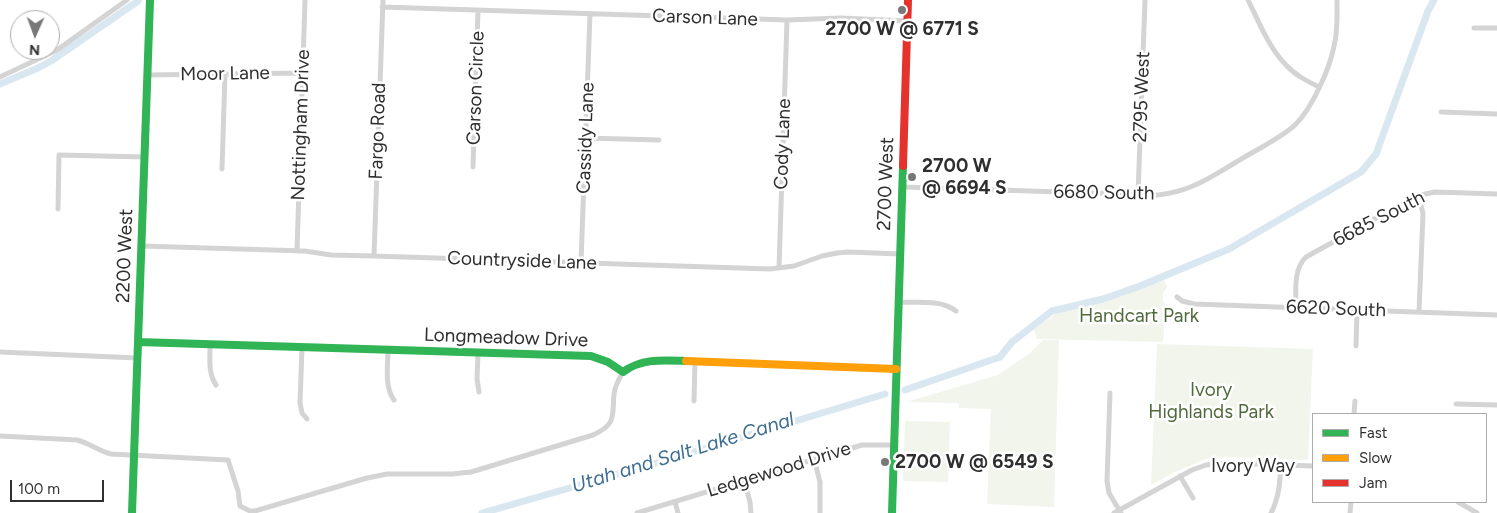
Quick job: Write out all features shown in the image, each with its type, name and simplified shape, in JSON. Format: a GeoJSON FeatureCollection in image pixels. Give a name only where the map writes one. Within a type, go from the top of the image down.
{"type":"FeatureCollection","features":[{"type":"Feature","properties":{"kind":"street"},"geometry":{"type":"LineString","coordinates":[[0,77],[57,50],[126,0]]}},
{"type":"Feature","properties":{"kind":"street","name":"2200 West"},"geometry":{"type":"LineString","coordinates":[[132,513],[150,0]]}},
{"type":"Feature","properties":{"kind":"street","name":"Nottingham Drive"},"geometry":{"type":"LineString","coordinates":[[297,251],[305,0]]}},
{"type":"Feature","properties":{"kind":"street","name":"Fargo Road"},"geometry":{"type":"LineString","coordinates":[[374,256],[383,0]]}},
{"type":"Feature","properties":{"kind":"street","name":"2700 West"},"geometry":{"type":"LineString","coordinates":[[892,513],[908,0]]}},
{"type":"Feature","properties":{"kind":"street","name":"2795 West"},"geometry":{"type":"LineString","coordinates":[[1138,195],[1145,0]]}},
{"type":"Feature","properties":{"kind":"street"},"geometry":{"type":"LineString","coordinates":[[1248,0],[1276,54],[1286,66],[1299,76],[1319,87]]}},
{"type":"Feature","properties":{"kind":"street","name":"6680 South"},"geometry":{"type":"LineString","coordinates":[[902,186],[1138,195],[1165,194],[1187,190],[1289,130],[1306,112],[1319,87],[1334,46],[1337,0]]}},
{"type":"Feature","properties":{"kind":"street","name":"Carson Lane"},"geometry":{"type":"LineString","coordinates":[[382,7],[787,20],[841,18],[908,21]]}},
{"type":"Feature","properties":{"kind":"street","name":"Carson Circle"},"geometry":{"type":"LineString","coordinates":[[473,166],[478,10]]}},
{"type":"Feature","properties":{"kind":"street","name":"Cassidy Lane"},"geometry":{"type":"LineString","coordinates":[[581,262],[590,14]]}},
{"type":"Feature","properties":{"kind":"street","name":"Cody Lane"},"geometry":{"type":"LineString","coordinates":[[779,268],[787,20]]}},
{"type":"Feature","properties":{"kind":"street"},"geometry":{"type":"LineString","coordinates":[[1474,28],[1497,28]]}},
{"type":"Feature","properties":{"kind":"street","name":"Moor Lane"},"geometry":{"type":"LineString","coordinates":[[147,75],[302,73]]}},
{"type":"Feature","properties":{"kind":"street"},"geometry":{"type":"LineString","coordinates":[[222,170],[225,74]]}},
{"type":"Feature","properties":{"kind":"street"},"geometry":{"type":"LineString","coordinates":[[1441,112],[1497,114]]}},
{"type":"Feature","properties":{"kind":"street"},"geometry":{"type":"LineString","coordinates":[[586,138],[659,140]]}},
{"type":"Feature","properties":{"kind":"street"},"geometry":{"type":"LineString","coordinates":[[58,209],[59,155],[145,158]]}},
{"type":"Feature","properties":{"kind":"street","name":"6685 South"},"geometry":{"type":"LineString","coordinates":[[1296,308],[1298,266],[1306,257],[1416,196],[1435,192],[1497,194]]}},
{"type":"Feature","properties":{"kind":"street"},"geometry":{"type":"LineString","coordinates":[[1416,196],[1423,214],[1419,312]]}},
{"type":"Feature","properties":{"kind":"street","name":"Countryside Lane"},"geometry":{"type":"LineString","coordinates":[[142,246],[297,251],[331,255],[779,268],[794,266],[837,253],[900,254]]}},
{"type":"Feature","properties":{"kind":"street","name":"6620 South"},"geometry":{"type":"LineString","coordinates":[[1177,297],[1182,301],[1194,304],[1497,315]]}},
{"type":"Feature","properties":{"kind":"street"},"geometry":{"type":"LineString","coordinates":[[898,302],[942,303],[956,311]]}},
{"type":"Feature","properties":{"kind":"street"},"geometry":{"type":"LineString","coordinates":[[1356,346],[1357,310]]}},
{"type":"Feature","properties":{"kind":"street","name":"Longmeadow Drive"},"geometry":{"type":"LineString","coordinates":[[138,342],[591,356],[608,362],[623,372]]}},
{"type":"Feature","properties":{"kind":"street"},"geometry":{"type":"LineString","coordinates":[[210,345],[210,373],[216,385]]}},
{"type":"Feature","properties":{"kind":"street"},"geometry":{"type":"LineString","coordinates":[[302,348],[300,403],[302,412],[307,419]]}},
{"type":"Feature","properties":{"kind":"street"},"geometry":{"type":"LineString","coordinates":[[388,350],[387,386],[389,394],[394,400]]}},
{"type":"Feature","properties":{"kind":"street"},"geometry":{"type":"LineString","coordinates":[[0,352],[137,358]]}},
{"type":"Feature","properties":{"kind":"street"},"geometry":{"type":"LineString","coordinates":[[478,353],[477,379],[479,392]]}},
{"type":"Feature","properties":{"kind":"street"},"geometry":{"type":"LineString","coordinates":[[0,436],[69,438],[85,442],[111,454],[228,460],[238,491],[240,506],[254,511],[380,475],[471,472],[593,435],[603,430],[610,423],[614,410],[615,388],[623,372],[630,366],[648,360],[896,368]]}},
{"type":"Feature","properties":{"kind":"street"},"geometry":{"type":"LineString","coordinates":[[694,401],[695,361]]}},
{"type":"Feature","properties":{"kind":"street"},"geometry":{"type":"LineString","coordinates":[[1110,393],[1106,481],[1109,493],[1118,512]]}},
{"type":"Feature","properties":{"kind":"street"},"geometry":{"type":"LineString","coordinates":[[1354,413],[1355,401]]}},
{"type":"Feature","properties":{"kind":"street"},"geometry":{"type":"LineString","coordinates":[[1456,404],[1497,406]]}},
{"type":"Feature","properties":{"kind":"street","name":"Ledgewood Drive"},"geometry":{"type":"LineString","coordinates":[[637,513],[862,445],[894,445]]}},
{"type":"Feature","properties":{"kind":"street"},"geometry":{"type":"LineString","coordinates":[[814,459],[820,482],[820,513]]}},
{"type":"Feature","properties":{"kind":"street","name":"Ivory Way"},"geometry":{"type":"LineString","coordinates":[[1118,512],[1198,467],[1215,464],[1312,466]]}},
{"type":"Feature","properties":{"kind":"street"},"geometry":{"type":"LineString","coordinates":[[1271,513],[1279,490],[1281,465]]}},
{"type":"Feature","properties":{"kind":"street"},"geometry":{"type":"LineString","coordinates":[[1180,476],[1193,498]]}},
{"type":"Feature","properties":{"kind":"street"},"geometry":{"type":"LineString","coordinates":[[744,480],[751,513]]}},
{"type":"Feature","properties":{"kind":"street"},"geometry":{"type":"LineString","coordinates":[[675,502],[678,513]]}},
{"type":"Feature","properties":{"kind":"street"},"geometry":{"type":"LineString","coordinates":[[1460,503],[1476,513]]}},
{"type":"Feature","properties":{"kind":"green space","name":"Handcart Park"},"geometry":{"type":"Polygon","coordinates":[[[1164,280],[1167,287],[1163,293],[1163,301],[1166,306],[1163,342],[1037,339],[1034,329],[1057,313],[1104,302],[1164,280]]]}},
{"type":"Feature","properties":{"kind":"green space"},"geometry":{"type":"Polygon","coordinates":[[[1043,340],[1059,340],[1054,507],[987,504],[991,409],[959,408],[959,403],[906,402],[998,375],[1030,353],[1043,340]]]}},
{"type":"Feature","properties":{"kind":"green space","name":"Ivory Highlands Park"},"geometry":{"type":"Polygon","coordinates":[[[1157,344],[1313,349],[1308,460],[1208,458],[1151,485],[1157,344]]]}},
{"type":"Feature","properties":{"kind":"green space"},"geometry":{"type":"Polygon","coordinates":[[[905,421],[950,422],[948,482],[903,481],[905,421]]]}},
{"type":"Feature","properties":{"kind":"waterway","name":"Utah and Salt Lake Canal"},"geometry":{"type":"LineString","coordinates":[[905,390],[1000,357],[1012,342],[1052,311],[1103,299],[1140,286],[1229,249],[1361,172],[1376,154],[1428,11],[1434,0]]}},
{"type":"Feature","properties":{"kind":"waterway"},"geometry":{"type":"LineString","coordinates":[[0,84],[51,61],[138,1]]}},
{"type":"Feature","properties":{"kind":"waterway","name":"Utah and Salt Lake Canal"},"geometry":{"type":"LineString","coordinates":[[482,513],[885,394]]}},
{"type":"Feature","properties":{"kind":"traffic: fast"},"geometry":{"type":"LineString","coordinates":[[132,513],[150,0]]}},
{"type":"Feature","properties":{"kind":"traffic: fast"},"geometry":{"type":"LineString","coordinates":[[892,513],[903,166]]}},
{"type":"Feature","properties":{"kind":"traffic: fast"},"geometry":{"type":"LineString","coordinates":[[138,342],[591,356],[608,362],[623,372],[630,367],[645,362],[661,360],[686,361]]}},
{"type":"Feature","properties":{"kind":"traffic: slow"},"geometry":{"type":"LineString","coordinates":[[686,361],[896,369]]}},
{"type":"Feature","properties":{"kind":"traffic: jam"},"geometry":{"type":"LineString","coordinates":[[903,166],[908,0]]}},
{"type":"Feature","properties":{"kind":"place","name":"2700 W @ 6771 S"},"geometry":{"type":"Point","coordinates":[902,10]}},
{"type":"Feature","properties":{"kind":"place","name":"2700 W @ 6694 S"},"geometry":{"type":"Point","coordinates":[912,177]}},
{"type":"Feature","properties":{"kind":"place","name":"2700 W @ 6549 S"},"geometry":{"type":"Point","coordinates":[885,462]}}]}
